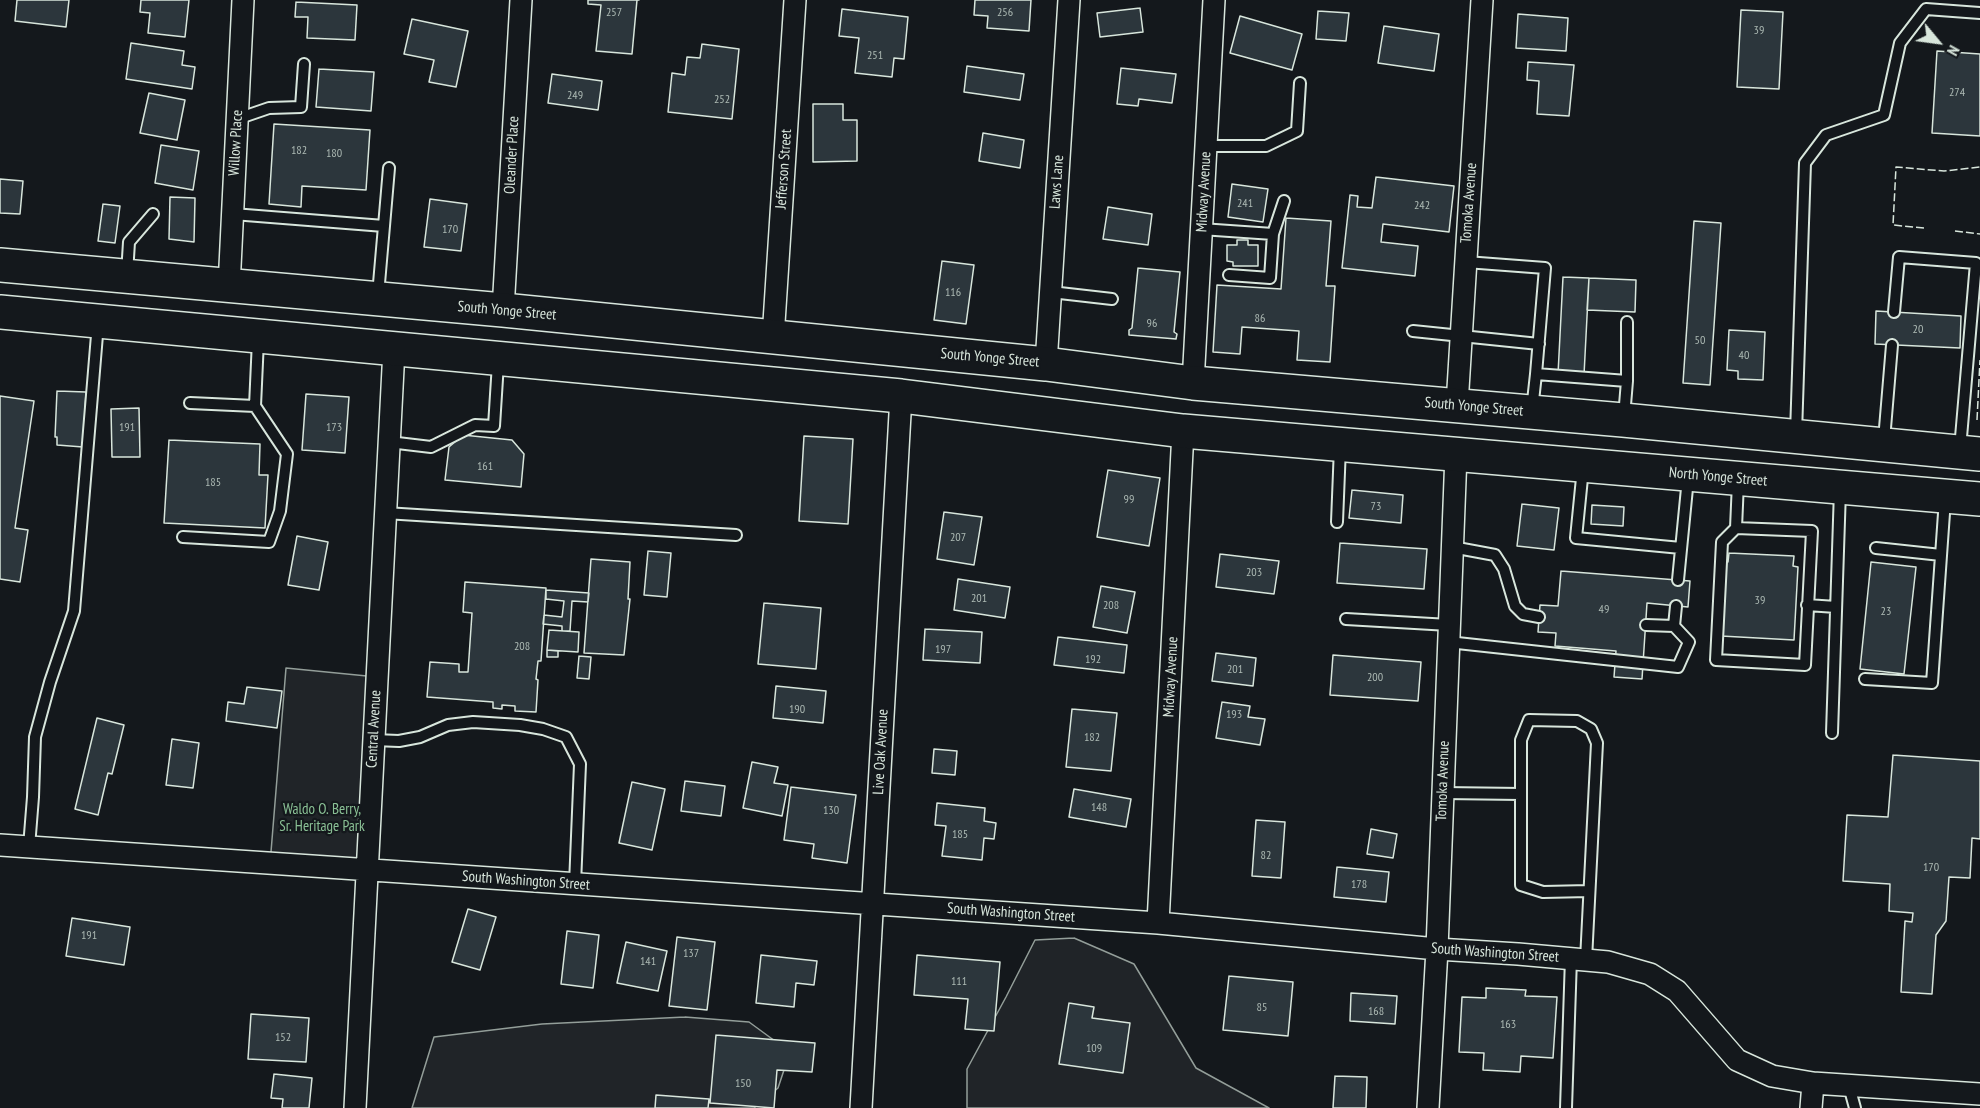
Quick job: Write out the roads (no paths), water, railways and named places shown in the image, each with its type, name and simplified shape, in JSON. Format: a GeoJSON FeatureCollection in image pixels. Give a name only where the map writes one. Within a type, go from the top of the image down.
{"type":"FeatureCollection","features":[{"type":"Feature","properties":{"kind":"main road","name":"South Yonge Street"},"geometry":{"type":"LineString","coordinates":[[0,265],[492,309],[1046,364],[1193,383],[1970,453]]}},
{"type":"Feature","properties":{"kind":"main road"},"geometry":{"type":"LineString","coordinates":[[394,349],[409,334],[427,323],[492,309]]}},
{"type":"Feature","properties":{"kind":"main road"},"geometry":{"type":"LineString","coordinates":[[0,312],[901,396],[1183,431],[1456,454]]}},
{"type":"Feature","properties":{"kind":"main road"},"geometry":{"type":"LineString","coordinates":[[1253,436],[1276,424],[1420,430],[1438,423],[1457,405]]}},
{"type":"Feature","properties":{"kind":"main road","name":"North Yonge Street"},"geometry":{"type":"LineString","coordinates":[[1456,454],[1980,499]]}},
{"type":"Feature","properties":{"kind":"street","name":"Willow Place"},"geometry":{"type":"LineString","coordinates":[[229,287],[243,0]]}},
{"type":"Feature","properties":{"kind":"street","name":"Oleander Place"},"geometry":{"type":"LineString","coordinates":[[492,309],[521,0]]}},
{"type":"Feature","properties":{"kind":"street","name":"Jefferson Street"},"geometry":{"type":"LineString","coordinates":[[773,338],[795,0]]}},
{"type":"Feature","properties":{"kind":"street","name":"Laws Lane"},"geometry":{"type":"LineString","coordinates":[[1046,364],[1069,0]]}},
{"type":"Feature","properties":{"kind":"street","name":"Midway Avenue"},"geometry":{"type":"LineString","coordinates":[[1193,383],[1214,0]]}},
{"type":"Feature","properties":{"kind":"street","name":"Tomoka Avenue"},"geometry":{"type":"LineString","coordinates":[[1457,405],[1482,0]]}},
{"type":"Feature","properties":{"kind":"street","name":"Central Avenue"},"geometry":{"type":"LineString","coordinates":[[355,1108],[394,349]]}},
{"type":"Feature","properties":{"kind":"street","name":"Live Oak Avenue"},"geometry":{"type":"LineString","coordinates":[[861,1108],[901,396]]}},
{"type":"Feature","properties":{"kind":"street","name":"Midway Avenue"},"geometry":{"type":"LineString","coordinates":[[1158,923],[1183,431]]}},
{"type":"Feature","properties":{"kind":"street","name":"Tomoka Avenue"},"geometry":{"type":"LineString","coordinates":[[1428,1108],[1437,949],[1456,454]]}},
{"type":"Feature","properties":{"kind":"street","name":"South Washington Street"},"geometry":{"type":"LineString","coordinates":[[0,845],[1158,923],[1437,949],[1608,962],[1650,974],[1677,991],[1737,1060],[1772,1076],[1813,1083],[1980,1094]]}},
{"type":"Feature","properties":{"kind":"street"},"geometry":{"type":"LineString","coordinates":[[1811,1108],[1813,1083]]}},
{"type":"Feature","properties":{"kind":"lane"},"geometry":{"type":"LineString","coordinates":[[1960,0],[1960,12]]}},
{"type":"Feature","properties":{"kind":"lane"},"geometry":{"type":"LineString","coordinates":[[1796,437],[1805,163],[1826,135],[1884,115],[1900,43],[1926,9],[1980,13]]}},
{"type":"Feature","properties":{"kind":"lane"},"geometry":{"type":"LineString","coordinates":[[237,118],[268,108],[301,107],[304,64]]}},
{"type":"Feature","properties":{"kind":"lane"},"geometry":{"type":"LineString","coordinates":[[1206,146],[1266,146],[1297,131],[1300,83]]}},
{"type":"Feature","properties":{"kind":"lane"},"geometry":{"type":"LineString","coordinates":[[378,299],[389,168]]}},
{"type":"Feature","properties":{"kind":"lane"},"geometry":{"type":"LineString","coordinates":[[1229,275],[1270,278],[1273,234],[1284,201]]}},
{"type":"Feature","properties":{"kind":"lane"},"geometry":{"type":"LineString","coordinates":[[127,277],[129,242],[153,214]]}},
{"type":"Feature","properties":{"kind":"lane"},"geometry":{"type":"LineString","coordinates":[[232,214],[384,226]]}},
{"type":"Feature","properties":{"kind":"lane"},"geometry":{"type":"LineString","coordinates":[[1201,229],[1273,234]]}},
{"type":"Feature","properties":{"kind":"lane"},"geometry":{"type":"LineString","coordinates":[[1894,312],[1899,257],[1976,263],[1970,453]]}},
{"type":"Feature","properties":{"kind":"lane"},"geometry":{"type":"LineString","coordinates":[[1466,262],[1545,268],[1532,412]]}},
{"type":"Feature","properties":{"kind":"lane"},"geometry":{"type":"LineString","coordinates":[[1051,292],[1112,299]]}},
{"type":"Feature","properties":{"kind":"lane"},"geometry":{"type":"LineString","coordinates":[[29,847],[35,737],[50,682],[75,611],[98,321]]}},
{"type":"Feature","properties":{"kind":"lane"},"geometry":{"type":"LineString","coordinates":[[1623,420],[1627,381],[1628,322]]}},
{"type":"Feature","properties":{"kind":"lane"},"geometry":{"type":"LineString","coordinates":[[1413,332],[1539,344]]}},
{"type":"Feature","properties":{"kind":"lane"},"geometry":{"type":"LineString","coordinates":[[183,537],[269,542],[280,511],[287,454],[255,406],[259,336]]}},
{"type":"Feature","properties":{"kind":"lane"},"geometry":{"type":"LineString","coordinates":[[1883,446],[1892,345]]}},
{"type":"Feature","properties":{"kind":"lane"},"geometry":{"type":"LineString","coordinates":[[389,442],[431,447],[475,425],[494,426],[499,359]]}},
{"type":"Feature","properties":{"kind":"lane"},"geometry":{"type":"LineString","coordinates":[[1536,375],[1627,381]]}},
{"type":"Feature","properties":{"kind":"lane"},"geometry":{"type":"LineString","coordinates":[[190,403],[255,406]]}},
{"type":"Feature","properties":{"kind":"lane"},"geometry":{"type":"LineString","coordinates":[[1337,522],[1341,443]]}},
{"type":"Feature","properties":{"kind":"lane"},"geometry":{"type":"LineString","coordinates":[[1583,465],[1576,538],[1681,548]]}},
{"type":"Feature","properties":{"kind":"lane"},"geometry":{"type":"LineString","coordinates":[[1678,580],[1688,474]]}},
{"type":"Feature","properties":{"kind":"lane"},"geometry":{"type":"LineString","coordinates":[[1736,528],[1812,531],[1804,665],[1716,660],[1722,542],[1736,528],[1738,478]]}},
{"type":"Feature","properties":{"kind":"lane"},"geometry":{"type":"LineString","coordinates":[[1832,733],[1840,487]]}},
{"type":"Feature","properties":{"kind":"lane"},"geometry":{"type":"LineString","coordinates":[[1865,679],[1932,683],[1945,496]]}},
{"type":"Feature","properties":{"kind":"lane"},"geometry":{"type":"LineString","coordinates":[[386,513],[736,535]]}},
{"type":"Feature","properties":{"kind":"lane"},"geometry":{"type":"LineString","coordinates":[[1452,547],[1495,555],[1504,569],[1515,606],[1523,614],[1539,617]]}},
{"type":"Feature","properties":{"kind":"lane"},"geometry":{"type":"LineString","coordinates":[[1876,548],[1941,555]]}},
{"type":"Feature","properties":{"kind":"lane"},"geometry":{"type":"LineString","coordinates":[[1808,605],[1836,607]]}},
{"type":"Feature","properties":{"kind":"lane"},"geometry":{"type":"LineString","coordinates":[[1674,626],[1676,606]]}},
{"type":"Feature","properties":{"kind":"lane"},"geometry":{"type":"LineString","coordinates":[[1346,619],[1678,667],[1689,642],[1674,626],[1646,625]]}},
{"type":"Feature","properties":{"kind":"lane"},"geometry":{"type":"LineString","coordinates":[[1566,1108],[1579,959],[1589,891],[1598,743],[1591,729],[1577,721],[1530,720],[1521,741],[1521,885],[1543,892],[1589,891]]}},
{"type":"Feature","properties":{"kind":"lane"},"geometry":{"type":"LineString","coordinates":[[374,740],[399,741],[420,737],[448,725],[473,723],[520,725],[543,729],[566,738],[580,764],[575,884]]}},
{"type":"Feature","properties":{"kind":"lane"},"geometry":{"type":"LineString","coordinates":[[1443,793],[1521,794]]}},
{"type":"Feature","properties":{"kind":"lane"},"geometry":{"type":"LineString","coordinates":[[1850,1086],[1855,1108]]}},
{"type":"Feature","properties":{"kind":"park label","name":"Waldo O. Berry, Sr. Heritage Park"},"geometry":{"type":"Point","coordinates":[322,818]}}]}
